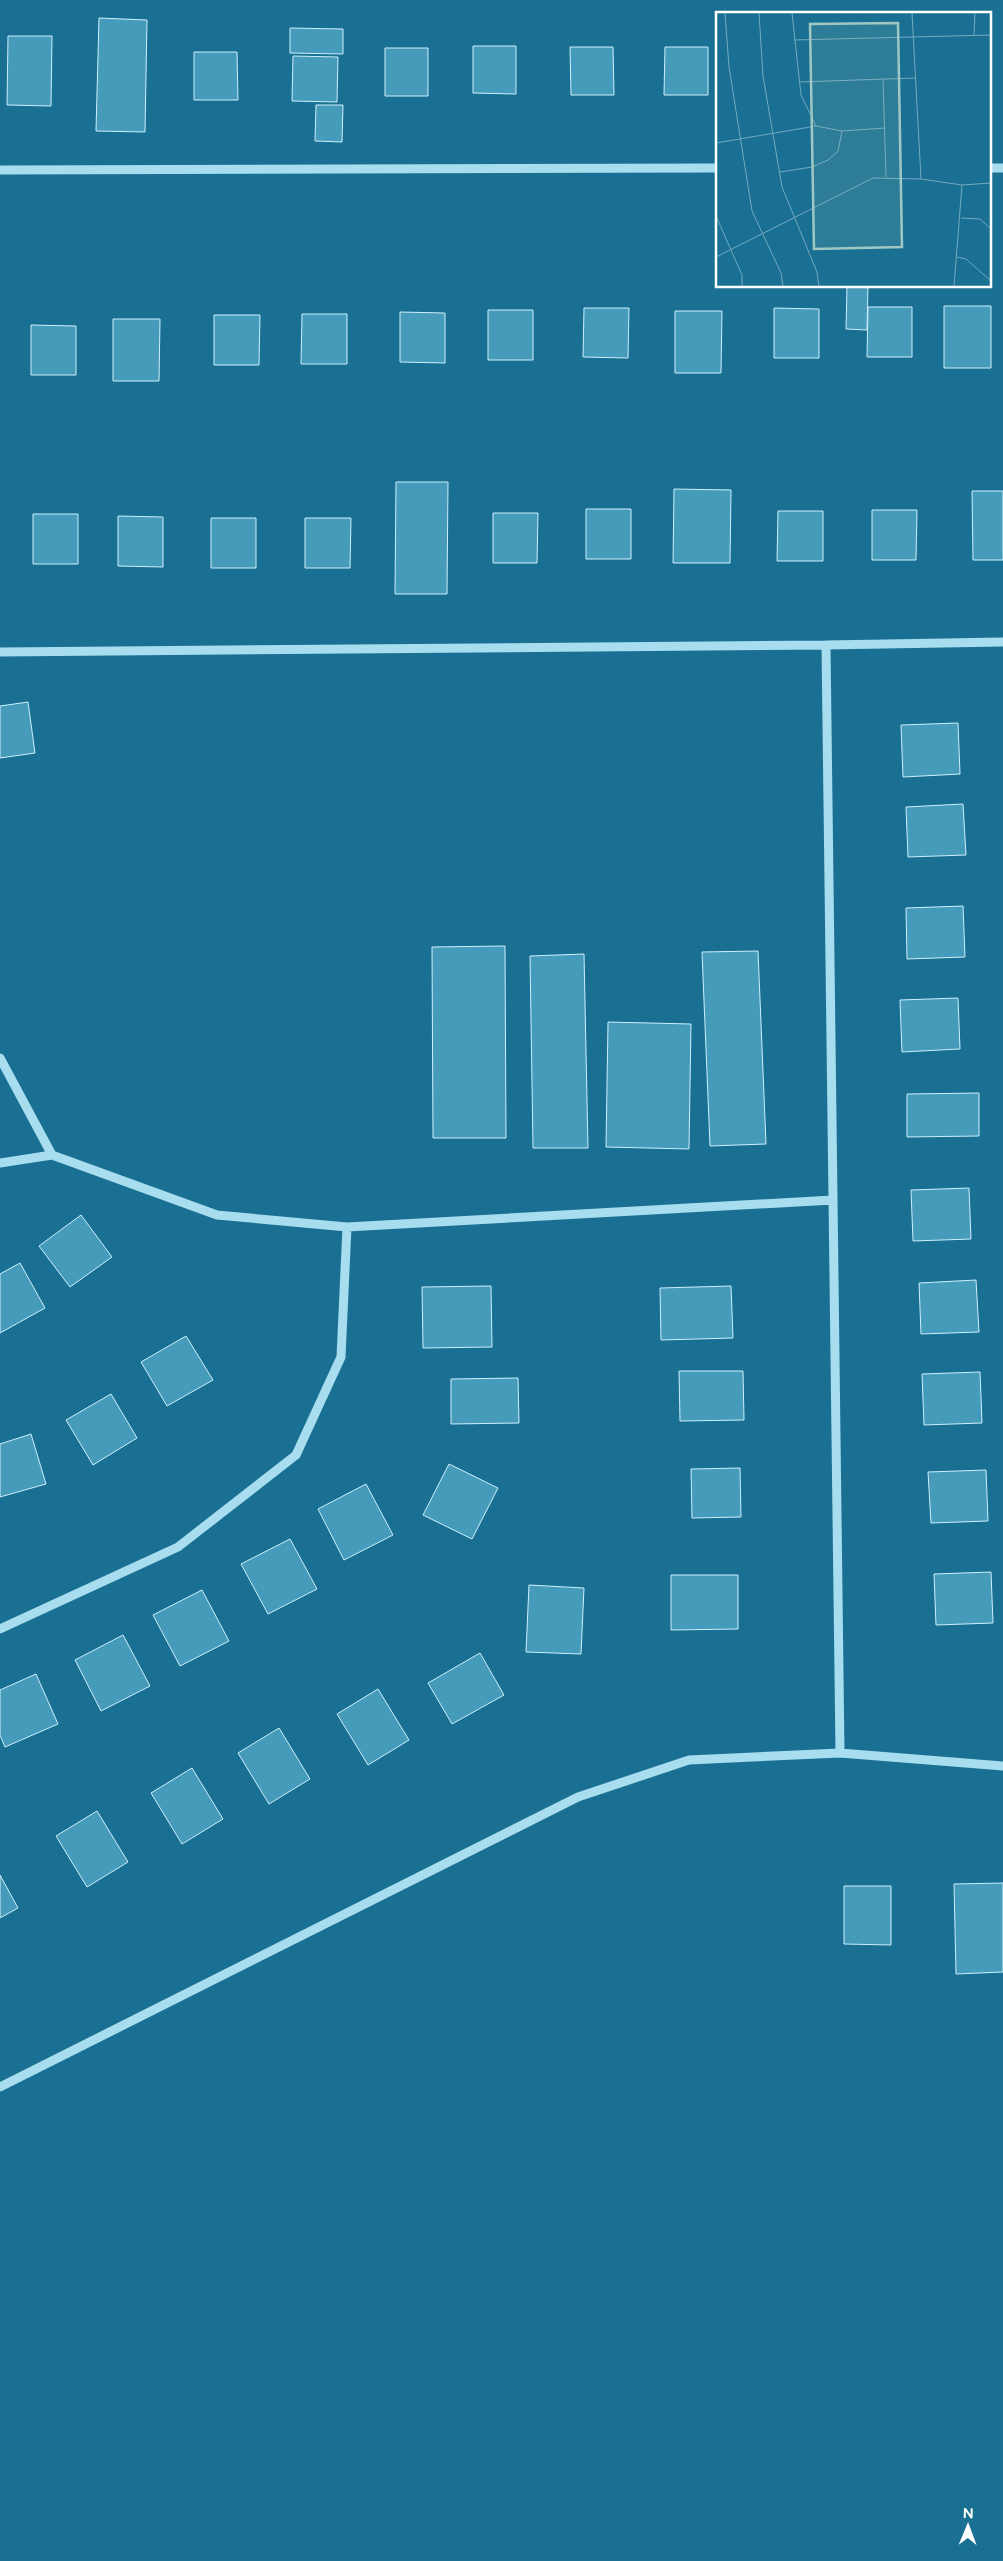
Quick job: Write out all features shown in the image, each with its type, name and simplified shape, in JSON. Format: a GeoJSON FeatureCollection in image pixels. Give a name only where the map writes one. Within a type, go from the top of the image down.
{"type":"FeatureCollection","features":[{"type":"Feature","properties":{"kind":"street"},"geometry":{"type":"LineString","coordinates":[[0,170],[716,168]]}},
{"type":"Feature","properties":{"kind":"street"},"geometry":{"type":"LineString","coordinates":[[990,168],[1003,168]]}},
{"type":"Feature","properties":{"kind":"street"},"geometry":{"type":"LineString","coordinates":[[0,652],[826,646],[1003,642]]}},
{"type":"Feature","properties":{"kind":"street"},"geometry":{"type":"LineString","coordinates":[[826,646],[840,1753]]}},
{"type":"Feature","properties":{"kind":"street"},"geometry":{"type":"LineString","coordinates":[[0,1058],[52,1155]]}},
{"type":"Feature","properties":{"kind":"street"},"geometry":{"type":"LineString","coordinates":[[0,1163],[52,1155],[217,1216],[348,1228],[833,1200]]}},
{"type":"Feature","properties":{"kind":"street"},"geometry":{"type":"LineString","coordinates":[[0,1629],[178,1547],[296,1455],[341,1356],[348,1228]]}},
{"type":"Feature","properties":{"kind":"street"},"geometry":{"type":"LineString","coordinates":[[0,2087],[578,1797],[689,1760],[840,1753],[1003,1766]]}},
{"type":"Feature","properties":{"kind":"building"},"geometry":{"type":"Polygon","coordinates":[[[99,18],[147,20],[145,132],[96,131],[99,18]]]}},
{"type":"Feature","properties":{"kind":"building"},"geometry":{"type":"Polygon","coordinates":[[[290,28],[343,29],[343,54],[290,53],[290,28]]]}},
{"type":"Feature","properties":{"kind":"building"},"geometry":{"type":"Polygon","coordinates":[[[8,36],[52,36],[51,106],[7,105],[8,36]]]}},
{"type":"Feature","properties":{"kind":"building"},"geometry":{"type":"Polygon","coordinates":[[[473,46],[516,46],[516,94],[473,93],[473,46]]]}},
{"type":"Feature","properties":{"kind":"building"},"geometry":{"type":"Polygon","coordinates":[[[570,47],[613,47],[614,95],[571,95],[570,47]]]}},
{"type":"Feature","properties":{"kind":"building"},"geometry":{"type":"Polygon","coordinates":[[[665,47],[708,47],[708,95],[664,95],[665,47]]]}},
{"type":"Feature","properties":{"kind":"building"},"geometry":{"type":"Polygon","coordinates":[[[385,48],[428,48],[428,96],[385,96],[385,48]]]}},
{"type":"Feature","properties":{"kind":"building"},"geometry":{"type":"Polygon","coordinates":[[[194,52],[237,52],[238,100],[194,100],[194,52]]]}},
{"type":"Feature","properties":{"kind":"building"},"geometry":{"type":"Polygon","coordinates":[[[293,56],[338,57],[337,102],[292,101],[293,56]]]}},
{"type":"Feature","properties":{"kind":"building"},"geometry":{"type":"Polygon","coordinates":[[[316,105],[343,105],[342,142],[315,141],[316,105]]]}},
{"type":"Feature","properties":{"kind":"building"},"geometry":{"type":"Polygon","coordinates":[[[847,288],[868,288],[867,330],[846,329],[847,288]]]}},
{"type":"Feature","properties":{"kind":"building"},"geometry":{"type":"Polygon","coordinates":[[[944,306],[991,306],[991,368],[944,368],[944,306]]]}},
{"type":"Feature","properties":{"kind":"building"},"geometry":{"type":"Polygon","coordinates":[[[868,307],[912,307],[912,357],[867,357],[868,307]]]}},
{"type":"Feature","properties":{"kind":"building"},"geometry":{"type":"Polygon","coordinates":[[[584,308],[629,308],[628,358],[583,357],[584,308]]]}},
{"type":"Feature","properties":{"kind":"building"},"geometry":{"type":"Polygon","coordinates":[[[774,308],[819,309],[819,358],[774,358],[774,308]]]}},
{"type":"Feature","properties":{"kind":"building"},"geometry":{"type":"Polygon","coordinates":[[[488,310],[533,310],[533,360],[488,360],[488,310]]]}},
{"type":"Feature","properties":{"kind":"building"},"geometry":{"type":"Polygon","coordinates":[[[675,311],[722,311],[721,373],[675,373],[675,311]]]}},
{"type":"Feature","properties":{"kind":"building"},"geometry":{"type":"Polygon","coordinates":[[[400,312],[445,313],[445,363],[400,362],[400,312]]]}},
{"type":"Feature","properties":{"kind":"building"},"geometry":{"type":"Polygon","coordinates":[[[302,314],[347,314],[347,364],[301,364],[302,314]]]}},
{"type":"Feature","properties":{"kind":"building"},"geometry":{"type":"Polygon","coordinates":[[[214,315],[260,315],[259,365],[214,365],[214,315]]]}},
{"type":"Feature","properties":{"kind":"building"},"geometry":{"type":"Polygon","coordinates":[[[113,319],[160,319],[159,381],[113,381],[113,319]]]}},
{"type":"Feature","properties":{"kind":"building"},"geometry":{"type":"Polygon","coordinates":[[[31,325],[76,326],[76,375],[31,375],[31,325]]]}},
{"type":"Feature","properties":{"kind":"building"},"geometry":{"type":"Polygon","coordinates":[[[396,482],[448,482],[447,594],[395,594],[396,482]]]}},
{"type":"Feature","properties":{"kind":"building"},"geometry":{"type":"Polygon","coordinates":[[[674,489],[731,490],[730,563],[673,563],[674,489]]]}},
{"type":"Feature","properties":{"kind":"building"},"geometry":{"type":"Polygon","coordinates":[[[972,491],[1003,491],[1003,560],[973,560],[972,491]]]}},
{"type":"Feature","properties":{"kind":"building"},"geometry":{"type":"Polygon","coordinates":[[[586,509],[631,509],[631,559],[586,559],[586,509]]]}},
{"type":"Feature","properties":{"kind":"building"},"geometry":{"type":"Polygon","coordinates":[[[872,510],[917,510],[916,560],[872,560],[872,510]]]}},
{"type":"Feature","properties":{"kind":"building"},"geometry":{"type":"Polygon","coordinates":[[[778,511],[823,511],[823,561],[777,561],[778,511]]]}},
{"type":"Feature","properties":{"kind":"building"},"geometry":{"type":"Polygon","coordinates":[[[493,513],[538,513],[537,563],[493,563],[493,513]]]}},
{"type":"Feature","properties":{"kind":"building"},"geometry":{"type":"Polygon","coordinates":[[[33,514],[78,514],[78,564],[33,564],[33,514]]]}},
{"type":"Feature","properties":{"kind":"building"},"geometry":{"type":"Polygon","coordinates":[[[118,516],[163,517],[163,567],[118,566],[118,516]]]}},
{"type":"Feature","properties":{"kind":"building"},"geometry":{"type":"Polygon","coordinates":[[[211,518],[256,518],[256,568],[211,568],[211,518]]]}},
{"type":"Feature","properties":{"kind":"building"},"geometry":{"type":"Polygon","coordinates":[[[305,518],[351,518],[350,568],[305,568],[305,518]]]}},
{"type":"Feature","properties":{"kind":"building"},"geometry":{"type":"Polygon","coordinates":[[[28,702],[35,753],[0,758],[0,706],[28,702]]]}},
{"type":"Feature","properties":{"kind":"building"},"geometry":{"type":"Polygon","coordinates":[[[958,723],[960,774],[903,777],[901,725],[958,723]]]}},
{"type":"Feature","properties":{"kind":"building"},"geometry":{"type":"Polygon","coordinates":[[[963,804],[966,855],[908,857],[906,807],[963,804]]]}},
{"type":"Feature","properties":{"kind":"building"},"geometry":{"type":"Polygon","coordinates":[[[963,906],[965,957],[907,959],[906,908],[963,906]]]}},
{"type":"Feature","properties":{"kind":"building"},"geometry":{"type":"Polygon","coordinates":[[[505,946],[506,1138],[433,1138],[432,947],[505,946]]]}},
{"type":"Feature","properties":{"kind":"building"},"geometry":{"type":"Polygon","coordinates":[[[758,951],[766,1144],[710,1146],[702,952],[758,951]]]}},
{"type":"Feature","properties":{"kind":"building"},"geometry":{"type":"Polygon","coordinates":[[[584,954],[588,1148],[533,1148],[530,956],[584,954]]]}},
{"type":"Feature","properties":{"kind":"building"},"geometry":{"type":"Polygon","coordinates":[[[958,998],[960,1049],[902,1052],[900,1000],[958,998]]]}},
{"type":"Feature","properties":{"kind":"building"},"geometry":{"type":"Polygon","coordinates":[[[608,1022],[691,1024],[689,1149],[606,1147],[608,1022]]]}},
{"type":"Feature","properties":{"kind":"building"},"geometry":{"type":"Polygon","coordinates":[[[979,1093],[979,1136],[907,1137],[907,1094],[979,1093]]]}},
{"type":"Feature","properties":{"kind":"building"},"geometry":{"type":"Polygon","coordinates":[[[969,1188],[971,1239],[913,1241],[911,1190],[969,1188]]]}},
{"type":"Feature","properties":{"kind":"building"},"geometry":{"type":"Polygon","coordinates":[[[81,1215],[112,1257],[70,1287],[39,1246],[81,1215]]]}},
{"type":"Feature","properties":{"kind":"building"},"geometry":{"type":"Polygon","coordinates":[[[20,1263],[45,1308],[0,1333],[0,1274],[20,1263]]]}},
{"type":"Feature","properties":{"kind":"building"},"geometry":{"type":"Polygon","coordinates":[[[976,1280],[979,1332],[921,1334],[919,1283],[976,1280]]]}},
{"type":"Feature","properties":{"kind":"building"},"geometry":{"type":"Polygon","coordinates":[[[491,1286],[492,1347],[423,1348],[422,1287],[491,1286]]]}},
{"type":"Feature","properties":{"kind":"building"},"geometry":{"type":"Polygon","coordinates":[[[731,1286],[733,1338],[661,1340],[660,1288],[731,1286]]]}},
{"type":"Feature","properties":{"kind":"building"},"geometry":{"type":"Polygon","coordinates":[[[186,1336],[213,1380],[167,1406],[141,1362],[186,1336]]]}},
{"type":"Feature","properties":{"kind":"building"},"geometry":{"type":"Polygon","coordinates":[[[679,1371],[743,1371],[744,1420],[680,1421],[679,1371]]]}},
{"type":"Feature","properties":{"kind":"building"},"geometry":{"type":"Polygon","coordinates":[[[980,1372],[982,1423],[924,1425],[922,1374],[980,1372]]]}},
{"type":"Feature","properties":{"kind":"building"},"geometry":{"type":"Polygon","coordinates":[[[518,1378],[519,1423],[451,1424],[451,1379],[518,1378]]]}},
{"type":"Feature","properties":{"kind":"building"},"geometry":{"type":"Polygon","coordinates":[[[111,1394],[137,1438],[93,1465],[66,1420],[111,1394]]]}},
{"type":"Feature","properties":{"kind":"building"},"geometry":{"type":"Polygon","coordinates":[[[31,1434],[46,1484],[0,1497],[0,1444],[31,1434]]]}},
{"type":"Feature","properties":{"kind":"building"},"geometry":{"type":"Polygon","coordinates":[[[449,1464],[498,1488],[472,1539],[423,1515],[449,1464]]]}},
{"type":"Feature","properties":{"kind":"building"},"geometry":{"type":"Polygon","coordinates":[[[740,1468],[741,1517],[692,1518],[691,1469],[740,1468]]]}},
{"type":"Feature","properties":{"kind":"building"},"geometry":{"type":"Polygon","coordinates":[[[986,1470],[988,1521],[931,1523],[928,1472],[986,1470]]]}},
{"type":"Feature","properties":{"kind":"building"},"geometry":{"type":"Polygon","coordinates":[[[366,1484],[393,1535],[344,1560],[318,1509],[366,1484]]]}},
{"type":"Feature","properties":{"kind":"building"},"geometry":{"type":"Polygon","coordinates":[[[290,1539],[317,1589],[268,1614],[241,1564],[290,1539]]]}},
{"type":"Feature","properties":{"kind":"building"},"geometry":{"type":"Polygon","coordinates":[[[991,1572],[993,1623],[936,1625],[934,1574],[991,1572]]]}},
{"type":"Feature","properties":{"kind":"building"},"geometry":{"type":"Polygon","coordinates":[[[671,1575],[738,1575],[738,1629],[671,1630],[671,1575]]]}},
{"type":"Feature","properties":{"kind":"building"},"geometry":{"type":"Polygon","coordinates":[[[529,1585],[584,1588],[581,1654],[526,1652],[529,1585]]]}},
{"type":"Feature","properties":{"kind":"building"},"geometry":{"type":"Polygon","coordinates":[[[202,1590],[229,1641],[180,1666],[153,1615],[202,1590]]]}},
{"type":"Feature","properties":{"kind":"building"},"geometry":{"type":"Polygon","coordinates":[[[123,1635],[150,1686],[101,1711],[75,1660],[123,1635]]]}},
{"type":"Feature","properties":{"kind":"building"},"geometry":{"type":"Polygon","coordinates":[[[480,1653],[504,1695],[452,1724],[428,1683],[480,1653]]]}},
{"type":"Feature","properties":{"kind":"building"},"geometry":{"type":"Polygon","coordinates":[[[36,1674],[58,1724],[5,1747],[0,1735],[0,1690],[36,1674]]]}},
{"type":"Feature","properties":{"kind":"building"},"geometry":{"type":"Polygon","coordinates":[[[378,1689],[409,1740],[368,1765],[337,1714],[378,1689]]]}},
{"type":"Feature","properties":{"kind":"building"},"geometry":{"type":"Polygon","coordinates":[[[279,1728],[310,1779],[269,1804],[238,1753],[279,1728]]]}},
{"type":"Feature","properties":{"kind":"building"},"geometry":{"type":"Polygon","coordinates":[[[192,1768],[223,1819],[182,1844],[151,1793],[192,1768]]]}},
{"type":"Feature","properties":{"kind":"building"},"geometry":{"type":"Polygon","coordinates":[[[97,1811],[128,1862],[87,1887],[56,1836],[97,1811]]]}},
{"type":"Feature","properties":{"kind":"building"},"geometry":{"type":"Polygon","coordinates":[[[0,1875],[18,1908],[0,1918],[0,1875]]]}},
{"type":"Feature","properties":{"kind":"building"},"geometry":{"type":"Polygon","coordinates":[[[1003,1883],[1003,1972],[956,1974],[954,1884],[1003,1883]]]}},
{"type":"Feature","properties":{"kind":"building"},"geometry":{"type":"Polygon","coordinates":[[[844,1886],[891,1886],[891,1945],[844,1944],[844,1886]]]}}]}
